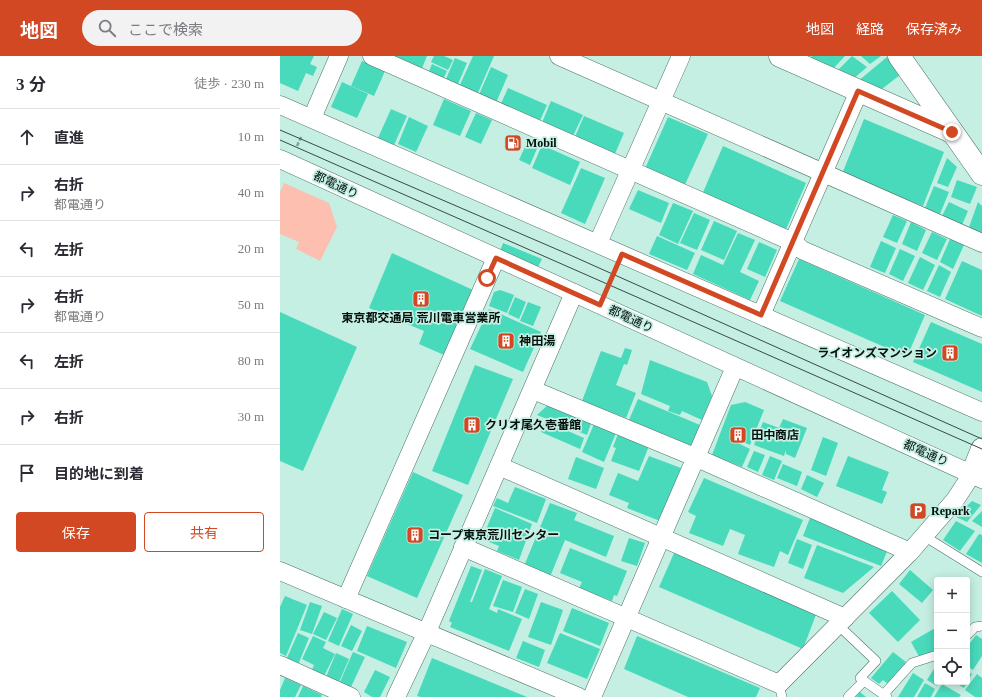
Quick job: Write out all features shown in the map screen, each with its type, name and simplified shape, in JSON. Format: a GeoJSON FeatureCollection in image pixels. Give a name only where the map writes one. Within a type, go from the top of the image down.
{"type":"FeatureCollection","features":[{"type":"Feature","properties":{"kind":"street"},"geometry":{"type":"LineString","coordinates":[[312,118],[339,56]]}},
{"type":"Feature","properties":{"kind":"street"},"geometry":{"type":"LineString","coordinates":[[372,56],[793,242],[802,250],[982,328]]}},
{"type":"Feature","properties":{"kind":"street"},"geometry":{"type":"LineString","coordinates":[[559,56],[822,174],[982,243]]}},
{"type":"Feature","properties":{"kind":"street"},"geometry":{"type":"LineString","coordinates":[[598,243],[681,56]]}},
{"type":"Feature","properties":{"kind":"street"},"geometry":{"type":"LineString","coordinates":[[780,56],[952,132]]}},
{"type":"Feature","properties":{"kind":"street"},"geometry":{"type":"LineString","coordinates":[[899,56],[982,174]]}},
{"type":"Feature","properties":{"kind":"street"},"geometry":{"type":"LineString","coordinates":[[761,315],[858,91]]}},
{"type":"Feature","properties":{"kind":"street"},"geometry":{"type":"LineString","coordinates":[[280,104],[982,412]]}},
{"type":"Feature","properties":{"kind":"street","name":"都電通り"},"geometry":{"type":"LineString","coordinates":[[280,159],[977,477]]}},
{"type":"Feature","properties":{"kind":"street"},"geometry":{"type":"LineString","coordinates":[[346,599],[496,258]]}},
{"type":"Feature","properties":{"kind":"street"},"geometry":{"type":"LineString","coordinates":[[396,697],[426,634],[574,293]]}},
{"type":"Feature","properties":{"kind":"street"},"geometry":{"type":"LineString","coordinates":[[592,697],[663,537],[735,367]]}},
{"type":"Feature","properties":{"kind":"street"},"geometry":{"type":"LineString","coordinates":[[533,390],[697,458],[910,552]]}},
{"type":"Feature","properties":{"kind":"street"},"geometry":{"type":"LineString","coordinates":[[463,547],[627,618],[780,691],[842,622],[910,552],[954,500],[977,477],[982,449]]}},
{"type":"Feature","properties":{"kind":"street"},"geometry":{"type":"LineString","coordinates":[[499,466],[663,537],[842,622]]}},
{"type":"Feature","properties":{"kind":"street"},"geometry":{"type":"LineString","coordinates":[[280,571],[426,634],[579,697]]}},
{"type":"Feature","properties":{"kind":"street"},"geometry":{"type":"LineString","coordinates":[[280,665],[351,697]]}},
{"type":"Feature","properties":{"kind":"lane"},"geometry":{"type":"LineString","coordinates":[[924,536],[982,572]]}},
{"type":"Feature","properties":{"kind":"lane"},"geometry":{"type":"LineString","coordinates":[[842,622],[876,661],[860,678],[886,696],[912,663],[934,656]]}},
{"type":"Feature","properties":{"kind":"lane"},"geometry":{"type":"LineString","coordinates":[[970,632],[975,627],[982,626]]}},
{"type":"Feature","properties":{"kind":"lane"},"geometry":{"type":"LineString","coordinates":[[848,697],[864,681]]}},
{"type":"Feature","properties":{"kind":"path"},"geometry":{"type":"LineString","coordinates":[[600,305],[622,254]]}},
{"type":"Feature","properties":{"kind":"shaded area"},"geometry":{"type":"Polygon","coordinates":[[[284,183],[329,203],[337,227],[320,261],[296,249],[299,242],[280,234],[280,192],[284,183]]]}},
{"type":"Feature","properties":{"kind":"building"},"geometry":{"type":"Polygon","coordinates":[[[280,56],[314,56],[310,64],[317,67],[313,76],[306,73],[298,91],[280,83],[280,56]]]}},
{"type":"Feature","properties":{"kind":"building"},"geometry":{"type":"Polygon","coordinates":[[[380,56],[427,56],[420,73],[380,56]]]}},
{"type":"Feature","properties":{"kind":"building"},"geometry":{"type":"Polygon","coordinates":[[[434,56],[444,56],[453,60],[448,70],[431,62],[434,56]]]}},
{"type":"Feature","properties":{"kind":"building"},"geometry":{"type":"Polygon","coordinates":[[[473,56],[494,56],[477,95],[459,87],[473,56]]]}},
{"type":"Feature","properties":{"kind":"building"},"geometry":{"type":"Polygon","coordinates":[[[812,56],[845,56],[831,71],[808,60],[812,56]]]}},
{"type":"Feature","properties":{"kind":"building"},"geometry":{"type":"Polygon","coordinates":[[[852,56],[867,67],[852,80],[835,73],[852,56]]]}},
{"type":"Feature","properties":{"kind":"building"},"geometry":{"type":"Polygon","coordinates":[[[861,56],[881,56],[870,64],[861,56]]]}},
{"type":"Feature","properties":{"kind":"building"},"geometry":{"type":"Polygon","coordinates":[[[887,57],[900,75],[878,92],[857,82],[887,57]]]}},
{"type":"Feature","properties":{"kind":"building"},"geometry":{"type":"Polygon","coordinates":[[[455,58],[467,63],[455,91],[443,86],[455,58]]]}},
{"type":"Feature","properties":{"kind":"building"},"geometry":{"type":"Polygon","coordinates":[[[362,61],[385,71],[374,96],[351,86],[362,61]]]}},
{"type":"Feature","properties":{"kind":"building"},"geometry":{"type":"Polygon","coordinates":[[[432,64],[447,71],[441,84],[426,78],[432,64]]]}},
{"type":"Feature","properties":{"kind":"building"},"geometry":{"type":"Polygon","coordinates":[[[491,67],[508,75],[495,105],[478,97],[491,67]]]}},
{"type":"Feature","properties":{"kind":"building"},"geometry":{"type":"Polygon","coordinates":[[[342,82],[368,94],[357,118],[331,107],[342,82]]]}},
{"type":"Feature","properties":{"kind":"building"},"geometry":{"type":"Polygon","coordinates":[[[508,88],[547,105],[538,125],[499,108],[508,88]]]}},
{"type":"Feature","properties":{"kind":"building"},"geometry":{"type":"Polygon","coordinates":[[[444,99],[471,111],[460,136],[433,125],[444,99]]]}},
{"type":"Feature","properties":{"kind":"building"},"geometry":{"type":"Polygon","coordinates":[[[551,101],[583,115],[572,138],[541,125],[551,101]]]}},
{"type":"Feature","properties":{"kind":"building"},"geometry":{"type":"Polygon","coordinates":[[[391,109],[407,116],[394,145],[378,138],[391,109]]]}},
{"type":"Feature","properties":{"kind":"building"},"geometry":{"type":"Polygon","coordinates":[[[476,113],[492,120],[481,144],[465,137],[476,113]]]}},
{"type":"Feature","properties":{"kind":"building"},"geometry":{"type":"Polygon","coordinates":[[[584,116],[624,133],[614,156],[574,139],[584,116]]]}},
{"type":"Feature","properties":{"kind":"building"},"geometry":{"type":"Polygon","coordinates":[[[409,117],[428,126],[416,152],[398,144],[409,117]]]}},
{"type":"Feature","properties":{"kind":"building"},"geometry":{"type":"Polygon","coordinates":[[[668,117],[708,134],[683,189],[644,171],[668,117]]]}},
{"type":"Feature","properties":{"kind":"building"},"geometry":{"type":"Polygon","coordinates":[[[864,119],[944,152],[923,206],[842,174],[864,119]]]}},
{"type":"Feature","properties":{"kind":"building"},"geometry":{"type":"Polygon","coordinates":[[[528,140],[539,144],[530,165],[519,160],[528,140]]]}},
{"type":"Feature","properties":{"kind":"building"},"geometry":{"type":"Polygon","coordinates":[[[542,145],[580,162],[570,185],[532,168],[542,145]]]}},
{"type":"Feature","properties":{"kind":"building"},"geometry":{"type":"Polygon","coordinates":[[[723,146],[806,183],[784,234],[701,197],[723,146]]]}},
{"type":"Feature","properties":{"kind":"building"},"geometry":{"type":"Polygon","coordinates":[[[947,158],[957,167],[948,187],[937,183],[947,158]]]}},
{"type":"Feature","properties":{"kind":"building"},"geometry":{"type":"Polygon","coordinates":[[[581,168],[605,178],[585,224],[561,213],[581,168]]]}},
{"type":"Feature","properties":{"kind":"building"},"geometry":{"type":"Polygon","coordinates":[[[957,180],[977,187],[970,204],[951,197],[957,180]]]}},
{"type":"Feature","properties":{"kind":"building"},"geometry":{"type":"Polygon","coordinates":[[[934,186],[949,192],[940,214],[925,208],[934,186]]]}},
{"type":"Feature","properties":{"kind":"building"},"geometry":{"type":"Polygon","coordinates":[[[638,190],[669,203],[661,223],[629,209],[638,190]]]}},
{"type":"Feature","properties":{"kind":"building"},"geometry":{"type":"Polygon","coordinates":[[[949,202],[968,211],[962,225],[942,216],[949,202]]]}},
{"type":"Feature","properties":{"kind":"building"},"geometry":{"type":"Polygon","coordinates":[[[978,202],[982,206],[982,235],[968,230],[978,202]]]}},
{"type":"Feature","properties":{"kind":"building"},"geometry":{"type":"Polygon","coordinates":[[[673,203],[693,211],[678,244],[659,235],[673,203]]]}},
{"type":"Feature","properties":{"kind":"building"},"geometry":{"type":"Polygon","coordinates":[[[694,213],[710,220],[697,250],[680,243],[694,213]]]}},
{"type":"Feature","properties":{"kind":"building"},"geometry":{"type":"Polygon","coordinates":[[[893,215],[907,221],[897,243],[883,237],[893,215]]]}},
{"type":"Feature","properties":{"kind":"building"},"geometry":{"type":"Polygon","coordinates":[[[714,221],[737,231],[724,260],[701,250],[714,221]]]}},
{"type":"Feature","properties":{"kind":"building"},"geometry":{"type":"Polygon","coordinates":[[[911,222],[926,230],[917,251],[902,244],[911,222]]]}},
{"type":"Feature","properties":{"kind":"building"},"geometry":{"type":"Polygon","coordinates":[[[932,232],[947,239],[937,260],[922,253],[932,232]]]}},
{"type":"Feature","properties":{"kind":"building"},"geometry":{"type":"Polygon","coordinates":[[[738,233],[755,240],[740,272],[759,281],[750,300],[693,274],[701,255],[723,265],[738,233]]]}},
{"type":"Feature","properties":{"kind":"building"},"geometry":{"type":"Polygon","coordinates":[[[657,236],[695,253],[687,270],[649,254],[657,236]]]}},
{"type":"Feature","properties":{"kind":"building"},"geometry":{"type":"Polygon","coordinates":[[[950,239],[964,245],[953,269],[940,262],[950,239]]]}},
{"type":"Feature","properties":{"kind":"building"},"geometry":{"type":"Polygon","coordinates":[[[881,241],[896,248],[885,273],[870,267],[881,241]]]}},
{"type":"Feature","properties":{"kind":"building"},"geometry":{"type":"Polygon","coordinates":[[[759,242],[777,250],[765,277],[747,269],[759,242]]]}},
{"type":"Feature","properties":{"kind":"building"},"geometry":{"type":"Polygon","coordinates":[[[503,243],[542,259],[538,267],[500,251],[503,243]]]}},
{"type":"Feature","properties":{"kind":"building"},"geometry":{"type":"Polygon","coordinates":[[[900,249],[915,256],[903,281],[889,274],[900,249]]]}},
{"type":"Feature","properties":{"kind":"building","name":"東京都交通局 荒川電車営業所"},"geometry":{"type":"Polygon","coordinates":[[[392,253],[473,290],[444,355],[419,344],[424,331],[369,308],[392,253]]]}},
{"type":"Feature","properties":{"kind":"building"},"geometry":{"type":"Polygon","coordinates":[[[920,257],[935,265],[923,290],[908,283],[920,257]]]}},
{"type":"Feature","properties":{"kind":"building"},"geometry":{"type":"Polygon","coordinates":[[[799,259],[925,315],[907,357],[780,301],[799,259]]]}},
{"type":"Feature","properties":{"kind":"building"},"geometry":{"type":"Polygon","coordinates":[[[962,261],[982,270],[982,316],[945,299],[962,261]]]}},
{"type":"Feature","properties":{"kind":"building"},"geometry":{"type":"Polygon","coordinates":[[[939,265],[951,272],[940,297],[927,291],[939,265]]]}},
{"type":"Feature","properties":{"kind":"building"},"geometry":{"type":"Polygon","coordinates":[[[500,290],[514,295],[507,313],[489,306],[494,292],[500,290]]]}},
{"type":"Feature","properties":{"kind":"building"},"geometry":{"type":"Polygon","coordinates":[[[515,297],[526,302],[519,319],[508,314],[515,297]]]}},
{"type":"Feature","properties":{"kind":"building"},"geometry":{"type":"Polygon","coordinates":[[[528,302],[541,307],[533,326],[520,321],[528,302]]]}},
{"type":"Feature","properties":{"kind":"building","name":"神田湯"},"geometry":{"type":"Polygon","coordinates":[[[489,309],[541,332],[523,372],[470,349],[489,309]]]}},
{"type":"Feature","properties":{"kind":"building"},"geometry":{"type":"Polygon","coordinates":[[[280,312],[357,347],[303,471],[280,461],[280,312]]]}},
{"type":"Feature","properties":{"kind":"building","name":"ライオンズマンション"},"geometry":{"type":"Polygon","coordinates":[[[931,322],[982,344],[982,392],[913,362],[931,322]]]}},
{"type":"Feature","properties":{"kind":"building"},"geometry":{"type":"Polygon","coordinates":[[[625,348],[632,350],[627,365],[624,364],[616,385],[636,393],[626,418],[582,401],[601,351],[621,358],[625,348]]]}},
{"type":"Feature","properties":{"kind":"building"},"geometry":{"type":"Polygon","coordinates":[[[650,360],[707,382],[712,396],[702,420],[682,411],[680,415],[668,411],[670,406],[641,394],[650,360]]]}},
{"type":"Feature","properties":{"kind":"building","name":"クリオ尾久壱番館"},"geometry":{"type":"Polygon","coordinates":[[[475,365],[513,379],[468,485],[432,471],[475,365]]]}},
{"type":"Feature","properties":{"kind":"building"},"geometry":{"type":"Polygon","coordinates":[[[638,399],[700,425],[692,446],[629,420],[638,399]]]}},
{"type":"Feature","properties":{"kind":"building","name":"田中商店"},"geometry":{"type":"Polygon","coordinates":[[[745,402],[764,410],[750,445],[737,439],[736,442],[750,449],[742,467],[712,455],[731,405],[745,402]]]}},
{"type":"Feature","properties":{"kind":"building"},"geometry":{"type":"Polygon","coordinates":[[[549,404],[592,421],[587,435],[537,415],[549,404]]]}},
{"type":"Feature","properties":{"kind":"building"},"geometry":{"type":"Polygon","coordinates":[[[783,419],[807,428],[795,458],[786,454],[786,450],[784,456],[754,445],[763,422],[779,428],[783,419]]]}},
{"type":"Feature","properties":{"kind":"building"},"geometry":{"type":"Polygon","coordinates":[[[545,421],[584,438],[580,449],[541,432],[545,421]]]}},
{"type":"Feature","properties":{"kind":"building"},"geometry":{"type":"Polygon","coordinates":[[[594,424],[616,433],[604,462],[582,452],[594,424]]]}},
{"type":"Feature","properties":{"kind":"building"},"geometry":{"type":"Polygon","coordinates":[[[618,434],[649,446],[639,471],[611,461],[616,448],[613,447],[618,434]]]}},
{"type":"Feature","properties":{"kind":"building"},"geometry":{"type":"Polygon","coordinates":[[[823,437],[838,443],[826,476],[811,470],[823,437]]]}},
{"type":"Feature","properties":{"kind":"building"},"geometry":{"type":"Polygon","coordinates":[[[754,451],[765,455],[758,472],[747,467],[754,451]]]}},
{"type":"Feature","properties":{"kind":"building"},"geometry":{"type":"Polygon","coordinates":[[[649,456],[681,468],[660,521],[627,508],[629,503],[609,495],[618,473],[638,481],[649,456]]]}},
{"type":"Feature","properties":{"kind":"building"},"geometry":{"type":"Polygon","coordinates":[[[770,456],[782,461],[774,480],[762,475],[770,456]]]}},
{"type":"Feature","properties":{"kind":"building"},"geometry":{"type":"Polygon","coordinates":[[[848,456],[889,472],[882,490],[887,492],[882,504],[836,486],[848,456]]]}},
{"type":"Feature","properties":{"kind":"building"},"geometry":{"type":"Polygon","coordinates":[[[576,457],[604,468],[596,489],[568,479],[576,457]]]}},
{"type":"Feature","properties":{"kind":"building"},"geometry":{"type":"Polygon","coordinates":[[[783,464],[802,472],[797,486],[777,478],[783,464]]]}},
{"type":"Feature","properties":{"kind":"building","name":"コープ東京荒川センター"},"geometry":{"type":"Polygon","coordinates":[[[413,472],[463,495],[417,598],[367,576],[413,472]]]}},
{"type":"Feature","properties":{"kind":"building"},"geometry":{"type":"Polygon","coordinates":[[[807,475],[824,483],[817,497],[801,489],[807,475]]]}},
{"type":"Feature","properties":{"kind":"building"},"geometry":{"type":"Polygon","coordinates":[[[704,478],[803,520],[788,555],[780,551],[774,567],[738,554],[745,535],[730,529],[723,546],[689,533],[696,516],[688,512],[704,478]]]}},
{"type":"Feature","properties":{"kind":"building"},"geometry":{"type":"Polygon","coordinates":[[[515,487],[546,499],[537,523],[493,506],[497,498],[508,503],[515,487]]]}},
{"type":"Feature","properties":{"kind":"building"},"geometry":{"type":"Polygon","coordinates":[[[972,501],[981,505],[967,522],[956,517],[972,501]]]}},
{"type":"Feature","properties":{"kind":"building"},"geometry":{"type":"Polygon","coordinates":[[[550,503],[577,513],[574,520],[614,536],[606,557],[565,540],[550,577],[524,566],[550,503]]]}},
{"type":"Feature","properties":{"kind":"building"},"geometry":{"type":"Polygon","coordinates":[[[495,508],[532,524],[519,560],[497,551],[499,546],[482,539],[495,508]]]}},
{"type":"Feature","properties":{"kind":"building"},"geometry":{"type":"Polygon","coordinates":[[[982,511],[982,527],[972,521],[982,511]]]}},
{"type":"Feature","properties":{"kind":"building"},"geometry":{"type":"Polygon","coordinates":[[[810,518],[888,549],[881,566],[803,536],[810,518]]]}},
{"type":"Feature","properties":{"kind":"building"},"geometry":{"type":"Polygon","coordinates":[[[956,521],[975,531],[960,551],[943,540],[956,521]]]}},
{"type":"Feature","properties":{"kind":"building"},"geometry":{"type":"Polygon","coordinates":[[[979,534],[982,535],[982,563],[966,554],[979,534]]]}},
{"type":"Feature","properties":{"kind":"building"},"geometry":{"type":"Polygon","coordinates":[[[629,538],[645,543],[637,566],[621,561],[629,538]]]}},
{"type":"Feature","properties":{"kind":"building"},"geometry":{"type":"Polygon","coordinates":[[[797,539],[812,545],[803,569],[788,563],[797,539]]]}},
{"type":"Feature","properties":{"kind":"building"},"geometry":{"type":"Polygon","coordinates":[[[817,545],[874,567],[843,593],[804,578],[817,545]]]}},
{"type":"Feature","properties":{"kind":"building"},"geometry":{"type":"Polygon","coordinates":[[[570,548],[627,571],[617,596],[614,595],[612,601],[579,588],[582,582],[560,573],[570,548]]]}},
{"type":"Feature","properties":{"kind":"building"},"geometry":{"type":"Polygon","coordinates":[[[675,551],[817,612],[803,649],[659,587],[675,551]]]}},
{"type":"Feature","properties":{"kind":"building"},"geometry":{"type":"Polygon","coordinates":[[[471,566],[482,570],[470,602],[472,602],[485,569],[502,576],[489,609],[497,613],[498,609],[522,619],[509,651],[450,627],[452,623],[449,621],[471,566]]]}},
{"type":"Feature","properties":{"kind":"building"},"geometry":{"type":"Polygon","coordinates":[[[910,570],[933,590],[922,603],[899,584],[910,570]]]}},
{"type":"Feature","properties":{"kind":"building"},"geometry":{"type":"Polygon","coordinates":[[[503,580],[522,587],[513,612],[493,606],[503,580]]]}},
{"type":"Feature","properties":{"kind":"building"},"geometry":{"type":"Polygon","coordinates":[[[525,589],[538,594],[529,619],[515,613],[525,589]]]}},
{"type":"Feature","properties":{"kind":"building"},"geometry":{"type":"Polygon","coordinates":[[[892,591],[920,620],[898,642],[869,613],[892,591]]]}},
{"type":"Feature","properties":{"kind":"building"},"geometry":{"type":"Polygon","coordinates":[[[285,596],[307,605],[286,656],[280,653],[280,607],[285,596]]]}},
{"type":"Feature","properties":{"kind":"building"},"geometry":{"type":"Polygon","coordinates":[[[310,602],[322,606],[312,634],[300,630],[310,602]]]}},
{"type":"Feature","properties":{"kind":"building"},"geometry":{"type":"Polygon","coordinates":[[[541,602],[563,610],[551,645],[528,637],[541,602]]]}},
{"type":"Feature","properties":{"kind":"building"},"geometry":{"type":"Polygon","coordinates":[[[572,608],[609,623],[600,646],[563,631],[572,608]]]}},
{"type":"Feature","properties":{"kind":"building"},"geometry":{"type":"Polygon","coordinates":[[[342,609],[353,614],[339,646],[328,641],[342,609]]]}},
{"type":"Feature","properties":{"kind":"building"},"geometry":{"type":"Polygon","coordinates":[[[324,612],[337,618],[326,640],[313,634],[324,612]]]}},
{"type":"Feature","properties":{"kind":"building"},"geometry":{"type":"Polygon","coordinates":[[[351,625],[362,631],[352,651],[341,646],[351,625]]]}},
{"type":"Feature","properties":{"kind":"building"},"geometry":{"type":"Polygon","coordinates":[[[367,626],[407,642],[396,668],[357,651],[367,626]]]}},
{"type":"Feature","properties":{"kind":"building"},"geometry":{"type":"Polygon","coordinates":[[[934,629],[934,652],[921,660],[911,642],[934,629]]]}},
{"type":"Feature","properties":{"kind":"building"},"geometry":{"type":"Polygon","coordinates":[[[298,633],[309,638],[298,665],[286,660],[298,633]]]}},
{"type":"Feature","properties":{"kind":"building"},"geometry":{"type":"Polygon","coordinates":[[[560,633],[600,649],[587,679],[547,663],[560,633]]]}},
{"type":"Feature","properties":{"kind":"building"},"geometry":{"type":"Polygon","coordinates":[[[976,635],[982,639],[982,656],[973,670],[970,668],[970,643],[976,635]]]}},
{"type":"Feature","properties":{"kind":"building"},"geometry":{"type":"Polygon","coordinates":[[[313,636],[326,642],[323,648],[335,654],[324,676],[312,670],[314,665],[302,659],[313,636]]]}},
{"type":"Feature","properties":{"kind":"building"},"geometry":{"type":"Polygon","coordinates":[[[637,636],[760,688],[756,697],[688,697],[624,669],[637,636]]]}},
{"type":"Feature","properties":{"kind":"building"},"geometry":{"type":"Polygon","coordinates":[[[523,641],[545,650],[539,667],[516,658],[523,641]]]}},
{"type":"Feature","properties":{"kind":"building"},"geometry":{"type":"Polygon","coordinates":[[[353,652],[365,657],[351,687],[340,682],[353,652]]]}},
{"type":"Feature","properties":{"kind":"building"},"geometry":{"type":"Polygon","coordinates":[[[893,652],[906,662],[888,684],[883,680],[879,684],[871,678],[893,652]]]}},
{"type":"Feature","properties":{"kind":"building"},"geometry":{"type":"Polygon","coordinates":[[[336,653],[349,659],[339,682],[326,677],[336,653]]]}},
{"type":"Feature","properties":{"kind":"building"},"geometry":{"type":"Polygon","coordinates":[[[432,658],[527,697],[417,696],[432,658]]]}},
{"type":"Feature","properties":{"kind":"building"},"geometry":{"type":"Polygon","coordinates":[[[934,669],[934,684],[927,680],[934,669]]]}},
{"type":"Feature","properties":{"kind":"building"},"geometry":{"type":"Polygon","coordinates":[[[375,670],[390,677],[380,697],[372,697],[364,692],[375,670]]]}},
{"type":"Feature","properties":{"kind":"building"},"geometry":{"type":"Polygon","coordinates":[[[913,673],[924,680],[914,697],[898,697],[913,673]]]}},
{"type":"Feature","properties":{"kind":"building"},"geometry":{"type":"Polygon","coordinates":[[[977,674],[982,678],[982,697],[975,697],[965,690],[977,674]]]}},
{"type":"Feature","properties":{"kind":"building"},"geometry":{"type":"Polygon","coordinates":[[[285,678],[301,685],[295,697],[280,697],[280,690],[285,678]]]}},
{"type":"Feature","properties":{"kind":"building"},"geometry":{"type":"Polygon","coordinates":[[[925,683],[935,689],[931,697],[917,697],[925,683]]]}},
{"type":"Feature","properties":{"kind":"building"},"geometry":{"type":"Polygon","coordinates":[[[941,685],[961,695],[959,697],[934,697],[941,685]]]}},
{"type":"Feature","properties":{"kind":"building"},"geometry":{"type":"Polygon","coordinates":[[[959,685],[966,685],[964,688],[959,685]]]}},
{"type":"Feature","properties":{"kind":"building"},"geometry":{"type":"Polygon","coordinates":[[[303,686],[322,695],[321,697],[298,697],[303,686]]]}},
{"type":"Feature","properties":{"kind":"building"},"geometry":{"type":"Polygon","coordinates":[[[860,692],[866,697],[856,697],[860,692]]]}},
{"type":"Feature","properties":{"kind":"tram line"},"geometry":{"type":"LineString","coordinates":[[280,130],[570,255],[982,439]]}},
{"type":"Feature","properties":{"kind":"tram line"},"geometry":{"type":"LineString","coordinates":[[280,140],[982,449]]}},
{"type":"Feature","properties":{"kind":"place","name":"Mobil"},"geometry":{"type":"Point","coordinates":[513,143]}},
{"type":"Feature","properties":{"kind":"place","name":"東京都交通局 荒川電車営業所"},"geometry":{"type":"Point","coordinates":[421,299]}},
{"type":"Feature","properties":{"kind":"place","name":"神田湯"},"geometry":{"type":"Point","coordinates":[506,341]}},
{"type":"Feature","properties":{"kind":"place","name":"ライオンズマンション"},"geometry":{"type":"Point","coordinates":[950,353]}},
{"type":"Feature","properties":{"kind":"place","name":"クリオ尾久壱番館"},"geometry":{"type":"Point","coordinates":[472,425]}},
{"type":"Feature","properties":{"kind":"place","name":"田中商店"},"geometry":{"type":"Point","coordinates":[738,435]}},
{"type":"Feature","properties":{"kind":"place","name":"Repark"},"geometry":{"type":"Point","coordinates":[918,511]}},
{"type":"Feature","properties":{"kind":"place","name":"コープ東京荒川センター"},"geometry":{"type":"Point","coordinates":[415,535]}},
{"type":"Feature","properties":{"kind":"route"},"geometry":{"type":"LineString","coordinates":[[487,278],[496,258],[600,305],[622,254],[761,315],[858,91],[952,132]]}}]}
